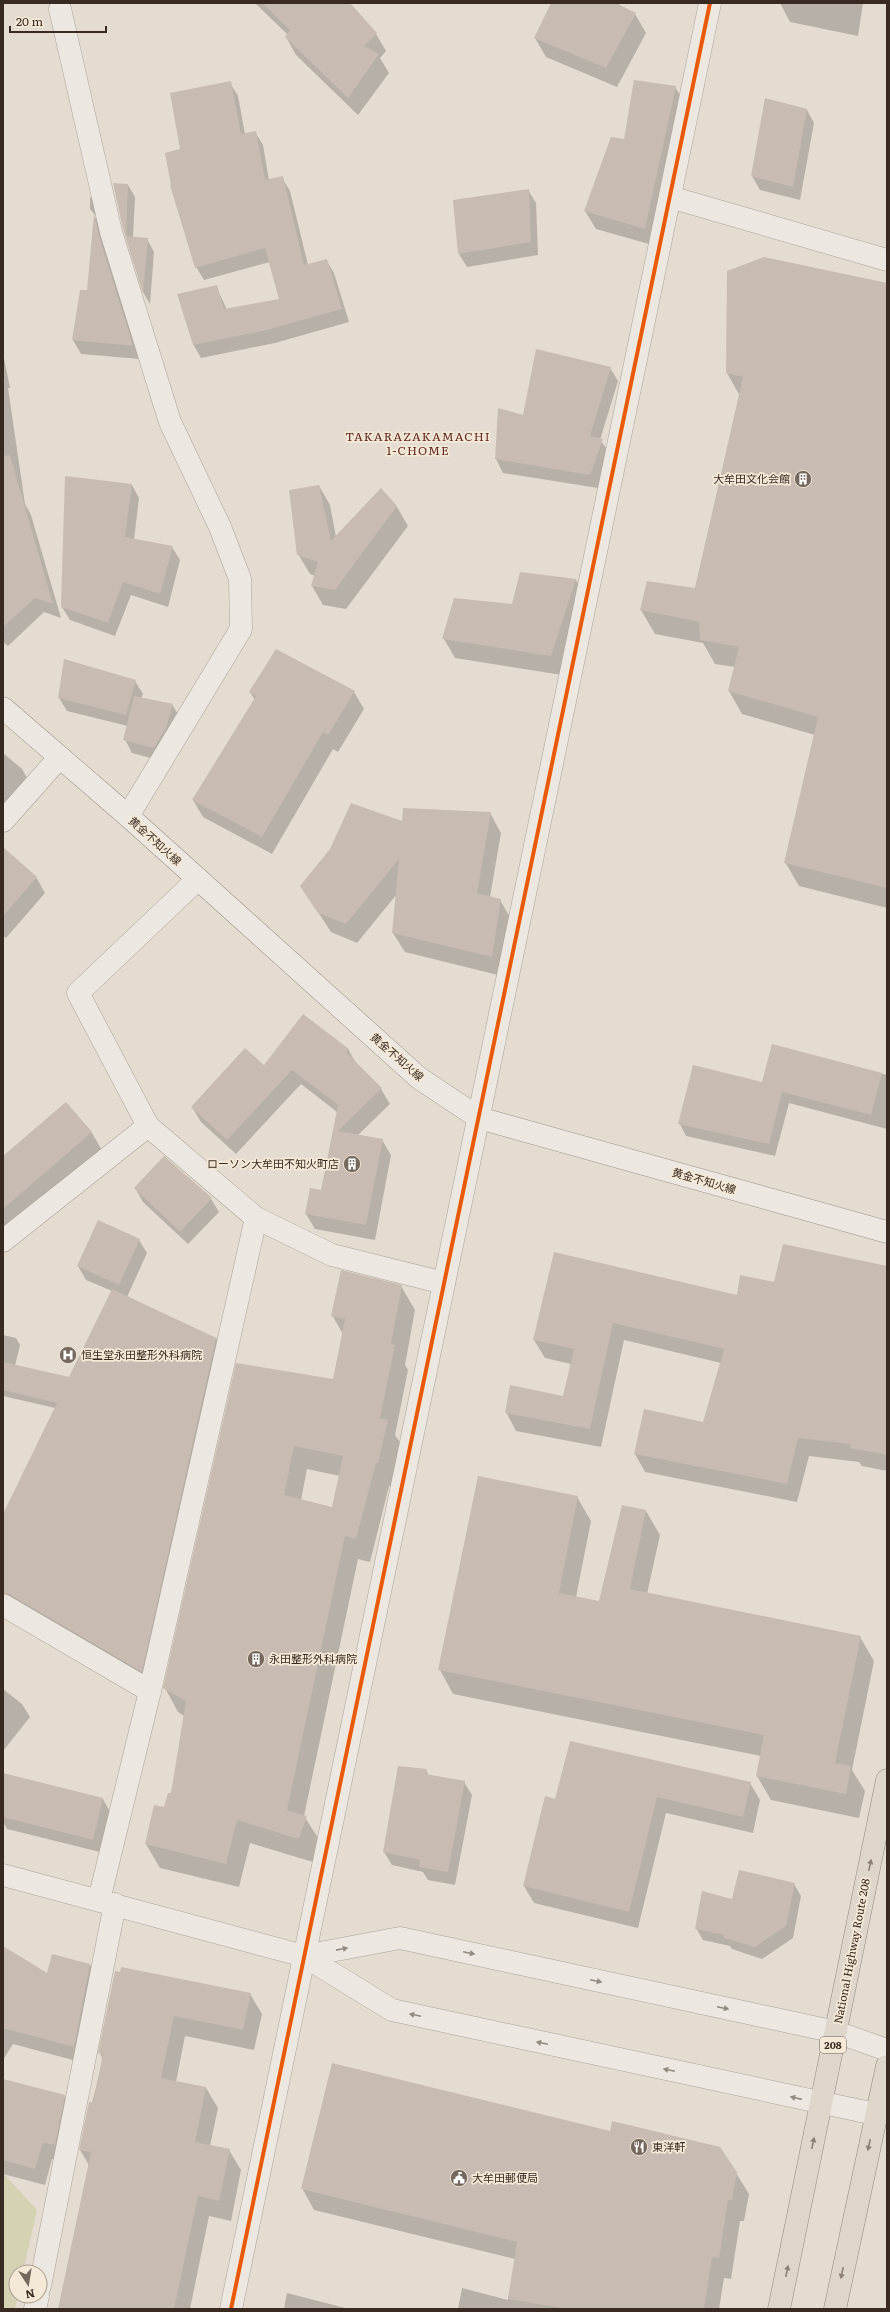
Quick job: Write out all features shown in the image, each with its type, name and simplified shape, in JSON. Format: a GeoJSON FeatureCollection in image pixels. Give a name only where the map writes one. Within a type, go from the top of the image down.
{"type":"FeatureCollection","features":[{"type":"Feature","properties":{"kind":"highway","name":"National Highway Route 208"},"geometry":{"type":"LineString","coordinates":[[779,2309],[887,1780]]}},
{"type":"Feature","properties":{"kind":"highway"},"geometry":{"type":"LineString","coordinates":[[835,2309],[875,2114],[887,2066]]}},
{"type":"Feature","properties":{"kind":"street"},"geometry":{"type":"LineString","coordinates":[[231,2309],[710,3]]}},
{"type":"Feature","properties":{"kind":"street"},"geometry":{"type":"LineString","coordinates":[[60,10],[111,232],[170,422],[220,527],[240,580],[241,629],[128,816]]}},
{"type":"Feature","properties":{"kind":"street"},"geometry":{"type":"LineString","coordinates":[[670,197],[887,260]]}},
{"type":"Feature","properties":{"kind":"street","name":"黄金不知火線"},"geometry":{"type":"LineString","coordinates":[[3,708],[59,758],[128,816],[420,1078],[479,1118],[887,1232]]}},
{"type":"Feature","properties":{"kind":"street"},"geometry":{"type":"LineString","coordinates":[[3,821],[59,758]]}},
{"type":"Feature","properties":{"kind":"street"},"geometry":{"type":"LineString","coordinates":[[198,879],[78,992],[148,1126],[256,1218],[332,1255],[444,1283]]}},
{"type":"Feature","properties":{"kind":"street"},"geometry":{"type":"LineString","coordinates":[[3,1241],[148,1126]]}},
{"type":"Feature","properties":{"kind":"street"},"geometry":{"type":"LineString","coordinates":[[44,2264],[107,1902],[150,1691],[256,1218]]}},
{"type":"Feature","properties":{"kind":"street"},"geometry":{"type":"LineString","coordinates":[[3,1605],[150,1691]]}},
{"type":"Feature","properties":{"kind":"street"},"geometry":{"type":"LineString","coordinates":[[3,1875],[304,1956],[392,2010],[821,2104],[875,2114]]}},
{"type":"Feature","properties":{"kind":"street"},"geometry":{"type":"LineString","coordinates":[[304,1956],[400,1938],[836,2032],[887,2050]]}},
{"type":"Feature","properties":{"kind":"shaded area"},"geometry":{"type":"Polygon","coordinates":[[[3,2173],[37,2210],[25,2264],[8,2264],[8,2304],[16,2304],[15,2309],[3,2309],[3,2173]]]}},
{"type":"Feature","properties":{"kind":"building"},"geometry":{"type":"Polygon","coordinates":[[[262,3],[350,3],[377,33],[364,46],[379,54],[348,98],[285,37],[290,30],[262,3]]]}},
{"type":"Feature","properties":{"kind":"building"},"geometry":{"type":"Polygon","coordinates":[[[551,3],[616,3],[636,13],[606,68],[534,38],[551,3]]]}},
{"type":"Feature","properties":{"kind":"building"},"geometry":{"type":"Polygon","coordinates":[[[634,80],[676,86],[645,229],[584,211],[611,137],[624,139],[634,80]]]}},
{"type":"Feature","properties":{"kind":"building"},"geometry":{"type":"Polygon","coordinates":[[[231,81],[241,134],[256,131],[265,180],[283,176],[304,265],[327,259],[342,309],[267,330],[193,345],[177,294],[217,285],[224,309],[279,299],[265,248],[195,268],[170,185],[165,153],[180,149],[170,93],[231,81]]]}},
{"type":"Feature","properties":{"kind":"building"},"geometry":{"type":"Polygon","coordinates":[[[765,98],[807,109],[793,187],[751,176],[765,98]]]}},
{"type":"Feature","properties":{"kind":"building"},"geometry":{"type":"Polygon","coordinates":[[[113,183],[128,184],[126,236],[148,238],[143,294],[123,229],[113,183]]]}},
{"type":"Feature","properties":{"kind":"building"},"geometry":{"type":"Polygon","coordinates":[[[529,189],[531,242],[458,254],[453,200],[529,189]]]}},
{"type":"Feature","properties":{"kind":"building"},"geometry":{"type":"Polygon","coordinates":[[[94,214],[99,236],[133,346],[72,340],[80,290],[87,290],[94,214]]]}},
{"type":"Feature","properties":{"kind":"building","name":"大牟田文化会館"},"geometry":{"type":"Polygon","coordinates":[[[764,257],[887,283],[887,888],[784,863],[818,717],[728,691],[739,647],[700,640],[699,622],[640,610],[647,581],[695,588],[743,377],[726,373],[727,271],[764,257]]]}},
{"type":"Feature","properties":{"kind":"building"},"geometry":{"type":"Polygon","coordinates":[[[536,349],[611,367],[590,436],[603,439],[590,475],[495,459],[498,408],[523,415],[536,349]]]}},
{"type":"Feature","properties":{"kind":"building"},"geometry":{"type":"Polygon","coordinates":[[[10,455],[53,604],[35,598],[3,627],[3,456],[10,455]]]}},
{"type":"Feature","properties":{"kind":"building"},"geometry":{"type":"Polygon","coordinates":[[[65,476],[132,484],[125,537],[173,546],[160,594],[123,582],[108,623],[61,607],[65,476]]]}},
{"type":"Feature","properties":{"kind":"building"},"geometry":{"type":"Polygon","coordinates":[[[319,485],[331,541],[381,488],[397,506],[335,590],[311,586],[318,562],[297,555],[289,490],[319,485]]]}},
{"type":"Feature","properties":{"kind":"building"},"geometry":{"type":"Polygon","coordinates":[[[520,572],[576,579],[551,656],[442,639],[454,598],[512,604],[520,572]]]}},
{"type":"Feature","properties":{"kind":"building"},"geometry":{"type":"Polygon","coordinates":[[[276,649],[355,691],[328,735],[323,732],[262,837],[192,800],[256,696],[249,692],[276,649]]]}},
{"type":"Feature","properties":{"kind":"building"},"geometry":{"type":"Polygon","coordinates":[[[64,659],[136,680],[126,715],[58,698],[64,659]]]}},
{"type":"Feature","properties":{"kind":"building"},"geometry":{"type":"Polygon","coordinates":[[[134,696],[173,704],[166,728],[154,748],[123,740],[134,696]]]}},
{"type":"Feature","properties":{"kind":"building"},"geometry":{"type":"Polygon","coordinates":[[[351,803],[402,821],[403,808],[491,812],[477,893],[501,899],[492,957],[392,933],[399,859],[346,924],[318,913],[300,886],[330,849],[351,803]]]}},
{"type":"Feature","properties":{"kind":"building"},"geometry":{"type":"Polygon","coordinates":[[[3,847],[37,877],[3,916],[3,847]]]}},
{"type":"Feature","properties":{"kind":"building"},"geometry":{"type":"Polygon","coordinates":[[[303,1014],[349,1049],[346,1052],[382,1088],[338,1131],[383,1139],[366,1225],[305,1214],[310,1188],[321,1190],[338,1105],[292,1070],[227,1140],[191,1107],[245,1048],[264,1065],[303,1014]]]}},
{"type":"Feature","properties":{"kind":"building"},"geometry":{"type":"Polygon","coordinates":[[[772,1044],[882,1073],[871,1115],[782,1092],[769,1144],[678,1124],[693,1065],[762,1082],[772,1044]]]}},
{"type":"Feature","properties":{"kind":"building"},"geometry":{"type":"Polygon","coordinates":[[[66,1102],[92,1132],[3,1209],[3,1156],[66,1102]]]}},
{"type":"Feature","properties":{"kind":"building"},"geometry":{"type":"Polygon","coordinates":[[[164,1156],[212,1198],[180,1232],[134,1188],[164,1156]]]}},
{"type":"Feature","properties":{"kind":"building"},"geometry":{"type":"Polygon","coordinates":[[[98,1220],[140,1239],[119,1285],[77,1266],[98,1220]]]}},
{"type":"Feature","properties":{"kind":"building"},"geometry":{"type":"Polygon","coordinates":[[[783,1244],[887,1266],[887,1455],[850,1448],[851,1444],[798,1438],[787,1484],[634,1454],[644,1409],[703,1422],[724,1349],[613,1323],[590,1429],[505,1413],[510,1385],[563,1396],[574,1349],[533,1340],[554,1252],[737,1295],[740,1275],[774,1282],[783,1244]]]}},
{"type":"Feature","properties":{"kind":"building"},"geometry":{"type":"Polygon","coordinates":[[[341,1270],[402,1285],[391,1344],[395,1345],[380,1418],[388,1420],[378,1463],[376,1463],[356,1539],[345,1536],[287,1810],[307,1816],[299,1839],[237,1820],[226,1864],[145,1844],[154,1805],[164,1807],[168,1793],[171,1793],[186,1701],[163,1688],[236,1363],[333,1379],[345,1319],[331,1316],[341,1270]],[[294,1446],[284,1495],[332,1507],[343,1456],[294,1446]]]}},
{"type":"Feature","properties":{"kind":"building"},"geometry":{"type":"Polygon","coordinates":[[[112,1289],[216,1338],[142,1672],[9,1594],[3,1593],[3,1514],[57,1403],[3,1390],[3,1362],[69,1377],[112,1289]]]}},
{"type":"Feature","properties":{"kind":"building"},"geometry":{"type":"Polygon","coordinates":[[[478,1476],[578,1496],[559,1593],[599,1601],[622,1505],[646,1510],[630,1589],[861,1636],[835,1763],[851,1766],[846,1794],[756,1776],[764,1735],[438,1670],[478,1476]]]}},
{"type":"Feature","properties":{"kind":"building"},"geometry":{"type":"Polygon","coordinates":[[[570,1741],[751,1782],[743,1817],[657,1797],[629,1912],[523,1886],[545,1796],[555,1799],[570,1741]]]}},
{"type":"Feature","properties":{"kind":"building"},"geometry":{"type":"Polygon","coordinates":[[[398,1766],[427,1769],[426,1774],[465,1781],[448,1872],[419,1867],[420,1860],[383,1852],[398,1766]]]}},
{"type":"Feature","properties":{"kind":"building"},"geometry":{"type":"Polygon","coordinates":[[[3,1773],[103,1798],[93,1840],[3,1817],[3,1773]]]}},
{"type":"Feature","properties":{"kind":"building"},"geometry":{"type":"Polygon","coordinates":[[[739,1870],[795,1883],[786,1926],[755,1947],[724,1938],[724,1935],[695,1929],[702,1891],[732,1899],[739,1870]]]}},
{"type":"Feature","properties":{"kind":"building"},"geometry":{"type":"Polygon","coordinates":[[[3,1946],[47,1973],[52,1954],[90,1964],[74,2047],[3,2028],[3,1946]]]}},
{"type":"Feature","properties":{"kind":"building"},"geometry":{"type":"Polygon","coordinates":[[[121,1967],[251,1993],[243,2030],[174,2016],[161,2078],[206,2087],[195,2142],[230,2149],[219,2201],[198,2196],[174,2309],[58,2309],[91,2152],[79,2150],[89,2102],[93,2103],[103,2054],[98,2053],[115,1971],[120,1972],[121,1967]]]}},
{"type":"Feature","properties":{"kind":"building"},"geometry":{"type":"Polygon","coordinates":[[[332,2063],[610,2131],[612,2121],[720,2147],[737,2172],[732,2200],[728,2200],[719,2258],[712,2257],[704,2309],[568,2309],[508,2299],[517,2242],[301,2189],[332,2063]]]}},
{"type":"Feature","properties":{"kind":"building"},"geometry":{"type":"Polygon","coordinates":[[[3,2079],[65,2095],[55,2145],[43,2143],[35,2169],[3,2160],[3,2079]]]}},
{"type":"Feature","properties":{"kind":"cycle path"},"geometry":{"type":"LineString","coordinates":[[231,2309],[710,3]]}},
{"type":"Feature","properties":{"kind":"place","name":"大牟田文化会館"},"geometry":{"type":"Point","coordinates":[803,479]}},
{"type":"Feature","properties":{"kind":"place","name":"ローソン大牟田不知火町店"},"geometry":{"type":"Point","coordinates":[352,1164]}},
{"type":"Feature","properties":{"kind":"place","name":"恒生堂永田整形外科病院"},"geometry":{"type":"Point","coordinates":[68,1355]}},
{"type":"Feature","properties":{"kind":"place","name":"永田整形外科病院"},"geometry":{"type":"Point","coordinates":[256,1659]}},
{"type":"Feature","properties":{"kind":"place","name":"東洋軒"},"geometry":{"type":"Point","coordinates":[639,2147]}},
{"type":"Feature","properties":{"kind":"place","name":"大牟田郵便局"},"geometry":{"type":"Point","coordinates":[459,2178]}},
{"type":"Feature","properties":{"kind":"district","name":"TAKARAZAKAMACHI 1-CHOME"},"geometry":{"type":"Point","coordinates":[418,444]}}]}
